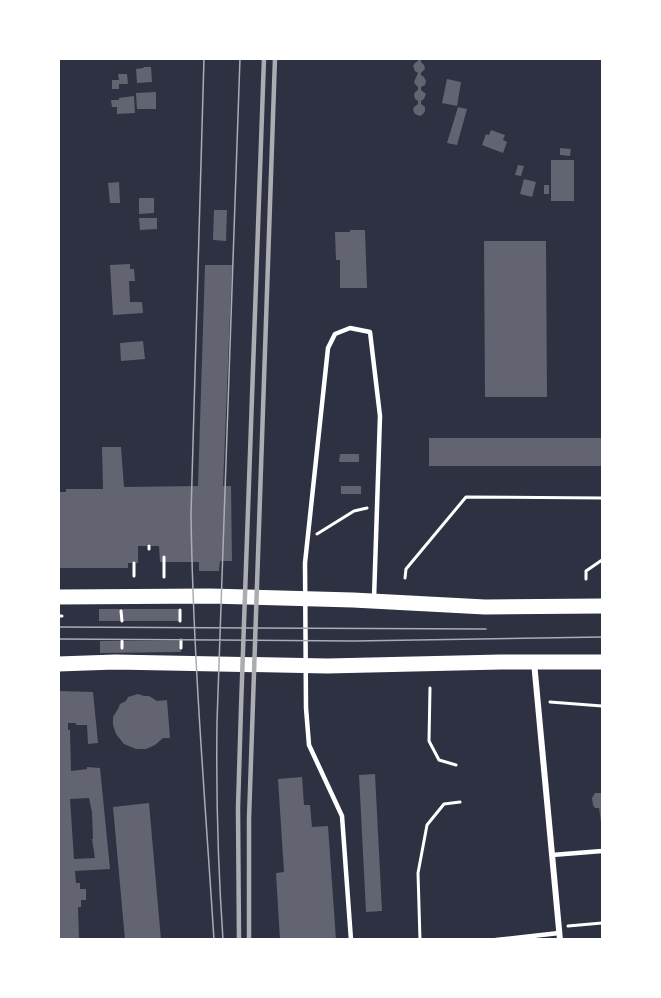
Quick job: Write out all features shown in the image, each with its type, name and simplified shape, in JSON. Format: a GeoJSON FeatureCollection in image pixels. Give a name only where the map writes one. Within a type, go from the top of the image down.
{"type":"FeatureCollection","features":[{"type":"Feature","properties":{"kind":"main road"},"geometry":{"type":"LineString","coordinates":[[58,597],[210,596],[485,607],[603,606]]}},
{"type":"Feature","properties":{"kind":"main road"},"geometry":{"type":"LineString","coordinates":[[58,664],[115,662],[327,666],[603,662]]}},
{"type":"Feature","properties":{"kind":"street"},"geometry":{"type":"LineString","coordinates":[[534,662],[559,933]]}},
{"type":"Feature","properties":{"kind":"lane"},"geometry":{"type":"LineString","coordinates":[[351,939],[342,816],[309,745],[306,708],[306,563],[328,348],[334,334],[350,328],[370,332],[380,416],[374,601]]}},
{"type":"Feature","properties":{"kind":"lane"},"geometry":{"type":"LineString","coordinates":[[552,855],[603,851]]}},
{"type":"Feature","properties":{"kind":"lane"},"geometry":{"type":"LineString","coordinates":[[496,939],[559,933]]}},
{"type":"Feature","properties":{"kind":"path"},"geometry":{"type":"LineString","coordinates":[[405,578],[406,569],[466,497],[603,498]]}},
{"type":"Feature","properties":{"kind":"path"},"geometry":{"type":"LineString","coordinates":[[323,531],[354,511]]}},
{"type":"Feature","properties":{"kind":"path"},"geometry":{"type":"LineString","coordinates":[[164,557],[164,577]]}},
{"type":"Feature","properties":{"kind":"path"},"geometry":{"type":"LineString","coordinates":[[586,579],[586,571],[603,560]]}},
{"type":"Feature","properties":{"kind":"path"},"geometry":{"type":"LineString","coordinates":[[134,563],[134,576]]}},
{"type":"Feature","properties":{"kind":"path"},"geometry":{"type":"LineString","coordinates":[[122,609],[122,621]]}},
{"type":"Feature","properties":{"kind":"path"},"geometry":{"type":"LineString","coordinates":[[180,609],[178,615],[180,621]]}},
{"type":"Feature","properties":{"kind":"path"},"geometry":{"type":"LineString","coordinates":[[430,688],[429,741],[439,760],[456,765]]}},
{"type":"Feature","properties":{"kind":"path"},"geometry":{"type":"LineString","coordinates":[[550,702],[603,706]]}},
{"type":"Feature","properties":{"kind":"path"},"geometry":{"type":"LineString","coordinates":[[420,939],[418,873],[427,825],[444,804],[460,802]]}},
{"type":"Feature","properties":{"kind":"path"},"geometry":{"type":"LineString","coordinates":[[559,933],[603,923]]}},
{"type":"Feature","properties":{"kind":"building"},"geometry":{"type":"Polygon","coordinates":[[[418,58],[421,58],[424,65],[425,69],[421,75],[426,81],[421,87],[426,94],[421,101],[425,111],[420,116],[413,110],[418,104],[414,95],[418,87],[414,82],[418,73],[413,66],[418,58]]]}},
{"type":"Feature","properties":{"kind":"building"},"geometry":{"type":"Polygon","coordinates":[[[151,67],[152,82],[137,83],[136,69],[151,67]]]}},
{"type":"Feature","properties":{"kind":"building"},"geometry":{"type":"Polygon","coordinates":[[[118,74],[127,74],[128,84],[119,84],[119,89],[112,89],[112,80],[119,80],[118,74]]]}},
{"type":"Feature","properties":{"kind":"building"},"geometry":{"type":"Polygon","coordinates":[[[447,79],[461,82],[457,106],[442,103],[447,79]]]}},
{"type":"Feature","properties":{"kind":"building"},"geometry":{"type":"Polygon","coordinates":[[[156,92],[156,109],[137,109],[136,93],[156,92]]]}},
{"type":"Feature","properties":{"kind":"building"},"geometry":{"type":"Polygon","coordinates":[[[134,96],[135,113],[117,114],[117,107],[112,107],[111,100],[134,96]]]}},
{"type":"Feature","properties":{"kind":"building"},"geometry":{"type":"Polygon","coordinates":[[[458,107],[467,109],[457,145],[447,143],[458,107]]]}},
{"type":"Feature","properties":{"kind":"building"},"geometry":{"type":"Polygon","coordinates":[[[491,130],[505,135],[503,140],[507,142],[503,153],[482,145],[486,134],[489,135],[491,130]]]}},
{"type":"Feature","properties":{"kind":"building"},"geometry":{"type":"Polygon","coordinates":[[[560,148],[571,149],[570,156],[560,155],[560,148]]]}},
{"type":"Feature","properties":{"kind":"building"},"geometry":{"type":"Polygon","coordinates":[[[551,160],[574,160],[574,201],[551,201],[551,160]]]}},
{"type":"Feature","properties":{"kind":"building"},"geometry":{"type":"Polygon","coordinates":[[[518,165],[524,166],[521,176],[515,175],[518,165]]]}},
{"type":"Feature","properties":{"kind":"building"},"geometry":{"type":"Polygon","coordinates":[[[524,179],[536,182],[532,197],[520,194],[524,179]]]}},
{"type":"Feature","properties":{"kind":"building"},"geometry":{"type":"Polygon","coordinates":[[[119,182],[120,203],[110,203],[108,183],[119,182]]]}},
{"type":"Feature","properties":{"kind":"building"},"geometry":{"type":"Polygon","coordinates":[[[544,185],[549,185],[549,194],[544,194],[544,185]]]}},
{"type":"Feature","properties":{"kind":"building"},"geometry":{"type":"Polygon","coordinates":[[[139,198],[154,198],[154,213],[139,214],[139,198]]]}},
{"type":"Feature","properties":{"kind":"building"},"geometry":{"type":"Polygon","coordinates":[[[214,210],[227,210],[226,241],[213,240],[214,210]]]}},
{"type":"Feature","properties":{"kind":"building"},"geometry":{"type":"Polygon","coordinates":[[[139,218],[157,218],[157,229],[140,230],[139,218]]]}},
{"type":"Feature","properties":{"kind":"building"},"geometry":{"type":"Polygon","coordinates":[[[350,230],[365,230],[367,288],[340,288],[340,260],[336,260],[335,232],[350,232],[350,230]]]}},
{"type":"Feature","properties":{"kind":"building"},"geometry":{"type":"Polygon","coordinates":[[[484,241],[546,241],[547,397],[485,397],[484,241]]]}},
{"type":"Feature","properties":{"kind":"building"},"geometry":{"type":"Polygon","coordinates":[[[130,264],[130,269],[134,269],[135,281],[129,281],[130,302],[142,302],[143,313],[113,315],[110,265],[130,264]]]}},
{"type":"Feature","properties":{"kind":"building"},"geometry":{"type":"Polygon","coordinates":[[[205,265],[232,265],[223,486],[231,486],[232,561],[220,561],[219,571],[199,571],[199,562],[160,562],[159,546],[138,546],[138,563],[128,563],[128,568],[58,568],[58,492],[66,492],[66,489],[103,489],[102,447],[121,447],[124,487],[198,486],[205,265]]]}},
{"type":"Feature","properties":{"kind":"building"},"geometry":{"type":"Polygon","coordinates":[[[143,341],[145,359],[121,361],[120,343],[143,341]]]}},
{"type":"Feature","properties":{"kind":"building"},"geometry":{"type":"Polygon","coordinates":[[[429,438],[602,438],[602,466],[429,466],[429,438]]]}},
{"type":"Feature","properties":{"kind":"building"},"geometry":{"type":"Polygon","coordinates":[[[340,454],[359,454],[359,462],[339,462],[340,454]]]}},
{"type":"Feature","properties":{"kind":"building"},"geometry":{"type":"Polygon","coordinates":[[[341,486],[361,486],[361,494],[341,494],[341,486]]]}},
{"type":"Feature","properties":{"kind":"building"},"geometry":{"type":"Polygon","coordinates":[[[99,609],[179,609],[179,621],[99,621],[99,609]]]}},
{"type":"Feature","properties":{"kind":"building"},"geometry":{"type":"Polygon","coordinates":[[[100,641],[180,641],[181,652],[100,653],[100,641]]]}},
{"type":"Feature","properties":{"kind":"building"},"geometry":{"type":"Polygon","coordinates":[[[58,691],[93,692],[98,743],[88,744],[87,725],[68,723],[71,771],[87,769],[87,767],[100,768],[110,869],[75,871],[76,883],[80,883],[80,889],[86,889],[86,900],[81,900],[81,907],[78,907],[79,940],[58,940],[58,691]],[[89,798],[70,799],[74,859],[95,858],[89,798]]]}},
{"type":"Feature","properties":{"kind":"building"},"geometry":{"type":"Polygon","coordinates":[[[138,694],[149,696],[157,701],[167,700],[170,738],[163,738],[146,749],[136,749],[124,744],[116,734],[113,725],[113,717],[120,704],[128,697],[138,694]]]}},
{"type":"Feature","properties":{"kind":"building"},"geometry":{"type":"Polygon","coordinates":[[[375,774],[382,911],[366,912],[359,775],[375,774]]]}},
{"type":"Feature","properties":{"kind":"building"},"geometry":{"type":"Polygon","coordinates":[[[302,777],[304,805],[310,805],[312,827],[328,826],[336,940],[280,940],[276,873],[284,872],[278,779],[302,777]]]}},
{"type":"Feature","properties":{"kind":"building"},"geometry":{"type":"Polygon","coordinates":[[[595,793],[602,793],[602,822],[599,808],[593,805],[592,798],[595,793]]]}},
{"type":"Feature","properties":{"kind":"building"},"geometry":{"type":"Polygon","coordinates":[[[149,803],[161,940],[125,940],[113,807],[149,803]]]}},
{"type":"Feature","properties":{"kind":"tram line"},"geometry":{"type":"LineString","coordinates":[[204,58],[191,514],[197,674],[214,940]]}},
{"type":"Feature","properties":{"kind":"tram line"},"geometry":{"type":"LineString","coordinates":[[223,940],[218,831],[217,722],[240,58]]}},
{"type":"Feature","properties":{"kind":"tram line"},"geometry":{"type":"LineString","coordinates":[[58,627],[486,629]]}},
{"type":"Feature","properties":{"kind":"tram line"},"geometry":{"type":"LineString","coordinates":[[58,639],[354,641],[602,637]]}},
{"type":"Feature","properties":{"kind":"railway"},"geometry":{"type":"LineString","coordinates":[[239,940],[238,808],[264,58]]}},
{"type":"Feature","properties":{"kind":"railway"},"geometry":{"type":"LineString","coordinates":[[249,940],[249,819],[275,58]]}}]}
